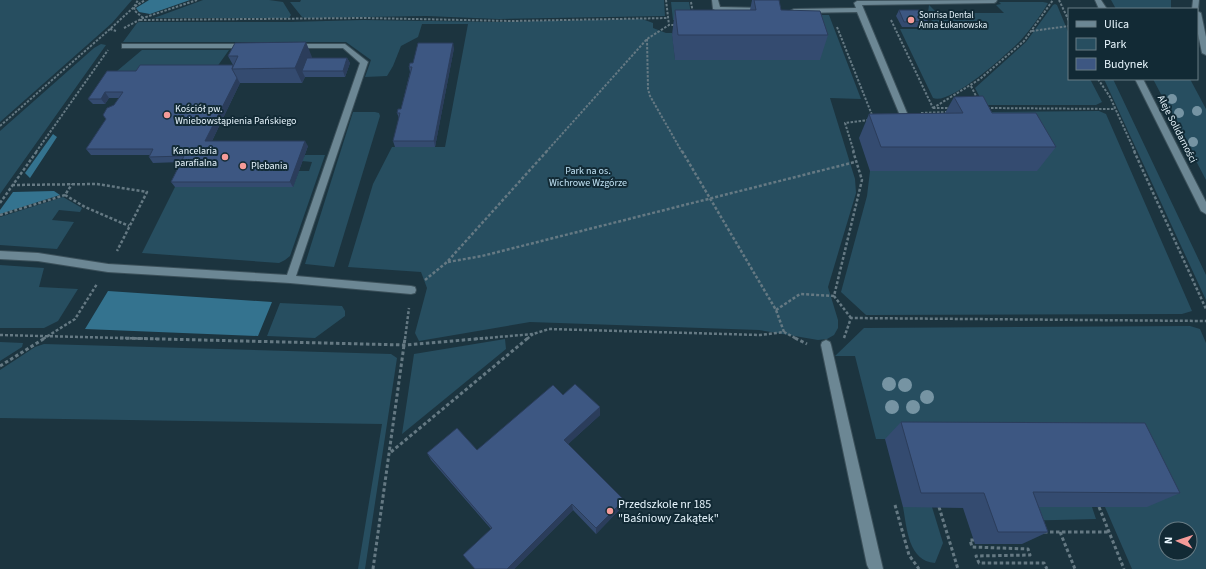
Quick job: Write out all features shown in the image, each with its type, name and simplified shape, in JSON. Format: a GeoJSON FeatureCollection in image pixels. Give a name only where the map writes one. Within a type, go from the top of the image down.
{"type":"FeatureCollection","features":[{"type":"Feature","properties":{"kind":"street"},"geometry":{"type":"LineString","coordinates":[[715,0],[716,9],[770,10]]}},
{"type":"Feature","properties":{"kind":"street"},"geometry":{"type":"LineString","coordinates":[[785,11],[831,10],[858,4],[883,2],[994,1]]}},
{"type":"Feature","properties":{"kind":"street"},"geometry":{"type":"LineString","coordinates":[[858,4],[904,114]]}},
{"type":"Feature","properties":{"kind":"street"},"geometry":{"type":"LineString","coordinates":[[1198,17],[1206,53]]}},
{"type":"Feature","properties":{"kind":"street"},"geometry":{"type":"LineString","coordinates":[[125,46],[257,46]]}},
{"type":"Feature","properties":{"kind":"street"},"geometry":{"type":"LineString","coordinates":[[289,46],[345,46],[364,62],[290,279]]}},
{"type":"Feature","properties":{"kind":"street","name":"Aleje Solidarności"},"geometry":{"type":"LineString","coordinates":[[1140,80],[1206,211]]}},
{"type":"Feature","properties":{"kind":"street"},"geometry":{"type":"LineString","coordinates":[[0,255],[38,257],[108,268],[290,279],[411,290]]}},
{"type":"Feature","properties":{"kind":"street"},"geometry":{"type":"LineString","coordinates":[[826,345],[876,569]]}},
{"type":"Feature","properties":{"kind":"path"},"geometry":{"type":"LineString","coordinates":[[134,7],[138,0]]}},
{"type":"Feature","properties":{"kind":"path"},"geometry":{"type":"LineString","coordinates":[[0,126],[134,7],[145,0]]}},
{"type":"Feature","properties":{"kind":"path"},"geometry":{"type":"LineString","coordinates":[[124,28],[143,18],[197,0]]}},
{"type":"Feature","properties":{"kind":"path"},"geometry":{"type":"LineString","coordinates":[[666,0],[669,25]]}},
{"type":"Feature","properties":{"kind":"path"},"geometry":{"type":"LineString","coordinates":[[928,112],[971,86],[1024,41],[1053,0]]}},
{"type":"Feature","properties":{"kind":"path"},"geometry":{"type":"LineString","coordinates":[[1059,0],[1068,19]]}},
{"type":"Feature","properties":{"kind":"path"},"geometry":{"type":"LineString","coordinates":[[691,2],[694,17]]}},
{"type":"Feature","properties":{"kind":"path"},"geometry":{"type":"LineString","coordinates":[[883,2],[933,108]]}},
{"type":"Feature","properties":{"kind":"path"},"geometry":{"type":"LineString","coordinates":[[134,7],[135,11],[143,18]]}},
{"type":"Feature","properties":{"kind":"path"},"geometry":{"type":"LineString","coordinates":[[831,10],[874,119],[846,123],[855,162],[862,180],[834,296]]}},
{"type":"Feature","properties":{"kind":"path"},"geometry":{"type":"LineString","coordinates":[[140,20],[372,18],[512,21],[668,18]]}},
{"type":"Feature","properties":{"kind":"path"},"geometry":{"type":"LineString","coordinates":[[372,569],[405,345],[411,290],[447,262],[647,39],[669,25],[682,25]]}},
{"type":"Feature","properties":{"kind":"path"},"geometry":{"type":"LineString","coordinates":[[1031,31],[1068,26]]}},
{"type":"Feature","properties":{"kind":"path"},"geometry":{"type":"LineString","coordinates":[[110,29],[118,31],[116,36]]}},
{"type":"Feature","properties":{"kind":"path"},"geometry":{"type":"LineString","coordinates":[[647,39],[648,89],[650,96],[776,310],[784,332]]}},
{"type":"Feature","properties":{"kind":"path"},"geometry":{"type":"LineString","coordinates":[[0,203],[111,46]]}},
{"type":"Feature","properties":{"kind":"path"},"geometry":{"type":"LineString","coordinates":[[1099,80],[1115,108],[1206,309]]}},
{"type":"Feature","properties":{"kind":"path"},"geometry":{"type":"LineString","coordinates":[[971,86],[979,102]]}},
{"type":"Feature","properties":{"kind":"path"},"geometry":{"type":"LineString","coordinates":[[933,108],[954,108]]}},
{"type":"Feature","properties":{"kind":"path"},"geometry":{"type":"LineString","coordinates":[[982,108],[1115,108]]}},
{"type":"Feature","properties":{"kind":"path"},"geometry":{"type":"LineString","coordinates":[[904,114],[952,112]]}},
{"type":"Feature","properties":{"kind":"path"},"geometry":{"type":"LineString","coordinates":[[933,116],[947,115]]}},
{"type":"Feature","properties":{"kind":"path"},"geometry":{"type":"LineString","coordinates":[[447,262],[482,256],[855,162]]}},
{"type":"Feature","properties":{"kind":"path"},"geometry":{"type":"LineString","coordinates":[[0,215],[65,195],[72,184]]}},
{"type":"Feature","properties":{"kind":"path"},"geometry":{"type":"LineString","coordinates":[[0,366],[75,318],[108,268],[147,192],[97,184],[12,185]]}},
{"type":"Feature","properties":{"kind":"path"},"geometry":{"type":"LineString","coordinates":[[65,195],[85,207],[130,226]]}},
{"type":"Feature","properties":{"kind":"path"},"geometry":{"type":"LineString","coordinates":[[776,310],[800,294],[834,296],[851,318]]}},
{"type":"Feature","properties":{"kind":"path"},"geometry":{"type":"LineString","coordinates":[[851,318],[1206,321]]}},
{"type":"Feature","properties":{"kind":"path"},"geometry":{"type":"LineString","coordinates":[[0,334],[405,345],[533,334],[549,329],[760,335],[784,332],[804,344],[826,345],[845,338],[851,318]]}},
{"type":"Feature","properties":{"kind":"path"},"geometry":{"type":"LineString","coordinates":[[390,452],[533,334]]}},
{"type":"Feature","properties":{"kind":"path"},"geometry":{"type":"LineString","coordinates":[[895,506],[909,555],[919,569]]}},
{"type":"Feature","properties":{"kind":"path"},"geometry":{"type":"LineString","coordinates":[[939,507],[958,569]]}},
{"type":"Feature","properties":{"kind":"path"},"geometry":{"type":"LineString","coordinates":[[1099,507],[1124,569]]}},
{"type":"Feature","properties":{"kind":"path"},"geometry":{"type":"LineString","coordinates":[[1039,532],[1109,532]]}},
{"type":"Feature","properties":{"kind":"path"},"geometry":{"type":"LineString","coordinates":[[1060,532],[1075,569]]}},
{"type":"Feature","properties":{"kind":"path"},"geometry":{"type":"LineString","coordinates":[[974,540],[970,540],[972,547],[1028,549],[1030,556],[976,556],[979,563],[1044,563],[1046,569]]}},
{"type":"Feature","properties":{"kind":"green space"},"geometry":{"type":"Polygon","coordinates":[[[0,0],[132,0],[112,23],[0,122],[0,0]]]}},
{"type":"Feature","properties":{"kind":"green space"},"geometry":{"type":"Polygon","coordinates":[[[203,0],[269,0],[283,2],[291,15],[289,18],[154,18],[203,0]]]}},
{"type":"Feature","properties":{"kind":"green space"},"geometry":{"type":"Polygon","coordinates":[[[301,0],[664,0],[665,16],[499,19],[426,16],[305,18],[302,17],[290,2],[300,2],[301,0]]]}},
{"type":"Feature","properties":{"kind":"green space"},"geometry":{"type":"Polygon","coordinates":[[[1111,0],[1171,0],[1171,8],[1115,8],[1111,0]]]}},
{"type":"Feature","properties":{"kind":"green space"},"geometry":{"type":"Polygon","coordinates":[[[671,2],[689,2],[692,20],[673,20],[671,2]]]}},
{"type":"Feature","properties":{"kind":"green space"},"geometry":{"type":"Polygon","coordinates":[[[999,2],[1048,3],[1021,40],[992,66],[965,87],[941,98],[933,98],[900,29],[936,29],[928,13],[929,5],[937,13],[1004,13],[996,5],[1001,4],[999,2]]]}},
{"type":"Feature","properties":{"kind":"green space"},"geometry":{"type":"Polygon","coordinates":[[[1053,5],[1057,5],[1068,32],[1068,80],[1091,80],[1102,102],[1096,105],[984,105],[975,88],[1026,42],[1053,5]]]}},
{"type":"Feature","properties":{"kind":"green space","name":"Park na os. Wichrowe Wzgórze"},"geometry":{"type":"Polygon","coordinates":[[[789,15],[829,15],[861,99],[830,98],[855,179],[856,193],[828,287],[838,320],[838,328],[834,335],[827,339],[818,340],[759,330],[530,322],[419,341],[415,333],[427,288],[421,272],[348,267],[373,184],[392,147],[445,147],[468,24],[422,24],[418,37],[401,46],[393,66],[387,76],[365,77],[371,60],[346,42],[123,42],[139,22],[290,22],[363,20],[498,22],[642,19],[653,23],[653,28],[666,33],[672,33],[675,59],[789,15]]]}},
{"type":"Feature","properties":{"kind":"green space"},"geometry":{"type":"Polygon","coordinates":[[[101,44],[106,45],[0,194],[0,131],[94,48],[101,44]]]}},
{"type":"Feature","properties":{"kind":"green space"},"geometry":{"type":"Polygon","coordinates":[[[142,50],[229,50],[214,71],[140,77],[117,71],[142,50]]]}},
{"type":"Feature","properties":{"kind":"green space"},"geometry":{"type":"Polygon","coordinates":[[[1104,80],[1113,80],[1206,275],[1206,300],[1104,80]]]}},
{"type":"Feature","properties":{"kind":"green space"},"geometry":{"type":"Polygon","coordinates":[[[1154,80],[1191,80],[1206,109],[1206,180],[1154,80]]]}},
{"type":"Feature","properties":{"kind":"green space"},"geometry":{"type":"Polygon","coordinates":[[[1099,111],[1106,114],[1192,311],[1182,314],[866,315],[841,292],[867,196],[870,171],[1037,171],[988,112],[1099,111]]]}},
{"type":"Feature","properties":{"kind":"green space"},"geometry":{"type":"Polygon","coordinates":[[[353,112],[375,112],[379,113],[380,116],[334,267],[305,264],[353,112]]]}},
{"type":"Feature","properties":{"kind":"green space"},"geometry":{"type":"Polygon","coordinates":[[[305,155],[325,155],[290,256],[285,260],[279,263],[142,253],[175,187],[293,187],[299,171],[309,171],[312,162],[302,161],[305,155]]]}},
{"type":"Feature","properties":{"kind":"green space"},"geometry":{"type":"Polygon","coordinates":[[[63,197],[82,208],[80,212],[59,210],[52,220],[74,222],[57,249],[0,245],[0,217],[63,197]]]}},
{"type":"Feature","properties":{"kind":"green space"},"geometry":{"type":"Polygon","coordinates":[[[0,265],[44,268],[39,287],[78,289],[58,321],[44,328],[0,328],[0,265]]]}},
{"type":"Feature","properties":{"kind":"green space"},"geometry":{"type":"Polygon","coordinates":[[[280,303],[342,306],[345,311],[345,316],[315,338],[267,336],[280,303]]]}},
{"type":"Feature","properties":{"kind":"green space"},"geometry":{"type":"Polygon","coordinates":[[[1190,326],[1200,329],[1206,343],[1206,569],[1132,569],[1105,507],[1147,507],[885,439],[876,439],[855,356],[835,356],[864,328],[1190,326]]]}},
{"type":"Feature","properties":{"kind":"green space"},"geometry":{"type":"Polygon","coordinates":[[[505,339],[506,349],[402,434],[414,354],[505,339]]]}},
{"type":"Feature","properties":{"kind":"green space"},"geometry":{"type":"Polygon","coordinates":[[[0,342],[23,343],[22,347],[0,361],[0,342]]]}},
{"type":"Feature","properties":{"kind":"green space"},"geometry":{"type":"Polygon","coordinates":[[[44,344],[391,354],[397,358],[365,569],[358,569],[382,424],[0,418],[0,370],[35,347],[44,344]]]}},
{"type":"Feature","properties":{"kind":"green space"},"geometry":{"type":"Polygon","coordinates":[[[1009,506],[1092,507],[1096,519],[1014,521],[1009,506]]]}},
{"type":"Feature","properties":{"kind":"green space"},"geometry":{"type":"Polygon","coordinates":[[[903,507],[932,507],[943,543],[935,563],[926,561],[914,550],[910,542],[903,507]]]}},
{"type":"Feature","properties":{"kind":"shaded area"},"geometry":{"type":"Polygon","coordinates":[[[149,0],[190,0],[150,14],[139,12],[136,8],[149,0]]]}},
{"type":"Feature","properties":{"kind":"shaded area"},"geometry":{"type":"Polygon","coordinates":[[[53,134],[57,137],[30,178],[25,173],[53,134]]]}},
{"type":"Feature","properties":{"kind":"shaded area"},"geometry":{"type":"Polygon","coordinates":[[[54,191],[60,195],[0,214],[0,210],[13,192],[54,191]]]}},
{"type":"Feature","properties":{"kind":"shaded area"},"geometry":{"type":"Polygon","coordinates":[[[108,291],[272,302],[258,336],[85,329],[108,291]]]}},
{"type":"Feature","properties":{"kind":"building"},"geometry":{"type":"Polygon","coordinates":[[[754,0],[779,0],[781,10],[820,11],[828,35],[678,35],[675,10],[756,10],[754,0]]]}},
{"type":"Feature","properties":{"kind":"building"},"geometry":{"type":"Polygon","coordinates":[[[899,10],[921,10],[928,16],[925,18],[928,21],[904,22],[899,10]]]}},
{"type":"Feature","properties":{"kind":"building"},"geometry":{"type":"Polygon","coordinates":[[[306,42],[295,68],[232,69],[238,56],[228,56],[235,43],[306,42]]]}},
{"type":"Feature","properties":{"kind":"building"},"geometry":{"type":"Polygon","coordinates":[[[418,43],[453,43],[434,141],[393,141],[400,113],[397,113],[398,109],[401,109],[412,67],[409,67],[410,63],[413,63],[418,43]]]}},
{"type":"Feature","properties":{"kind":"building"},"geometry":{"type":"Polygon","coordinates":[[[307,58],[347,58],[343,71],[302,71],[307,58]]]}},
{"type":"Feature","properties":{"kind":"building","name":"Kościół pw. Wniebowstąpienia Pańskiego"},"geometry":{"type":"Polygon","coordinates":[[[140,65],[233,65],[232,69],[237,78],[205,141],[305,141],[290,182],[171,182],[184,156],[149,157],[153,149],[86,149],[106,119],[103,115],[107,108],[114,105],[123,92],[105,92],[101,99],[88,99],[107,71],[136,71],[140,65]]]}},
{"type":"Feature","properties":{"kind":"building"},"geometry":{"type":"Polygon","coordinates":[[[983,96],[992,113],[1036,113],[1056,147],[881,147],[869,114],[963,113],[954,97],[983,96]]]}},
{"type":"Feature","properties":{"kind":"building"},"geometry":{"type":"Polygon","coordinates":[[[575,384],[600,407],[564,440],[624,500],[596,528],[572,504],[507,569],[475,569],[463,555],[492,528],[427,453],[457,428],[477,450],[553,385],[563,395],[575,384]]]}},
{"type":"Feature","properties":{"kind":"building"},"geometry":{"type":"Polygon","coordinates":[[[901,422],[1145,423],[1180,493],[1033,492],[1048,532],[998,532],[984,493],[921,493],[901,422]]]}},
{"type":"Feature","properties":{"kind":"place","name":"Sonrisa Dental Anna Łukanowska"},"geometry":{"type":"Point","coordinates":[911,20]}},
{"type":"Feature","properties":{"kind":"place","name":"Kościół pw. Wniebowstąpienia Pańskiego"},"geometry":{"type":"Point","coordinates":[167,115]}},
{"type":"Feature","properties":{"kind":"place","name":"Kancelaria parafialna"},"geometry":{"type":"Point","coordinates":[225,157]}},
{"type":"Feature","properties":{"kind":"place","name":"Plebania"},"geometry":{"type":"Point","coordinates":[243,166]}},
{"type":"Feature","properties":{"kind":"place","name":"Przedszkole nr 185 \"Baśniowy Zakątek\""},"geometry":{"type":"Point","coordinates":[610,511]}}]}
